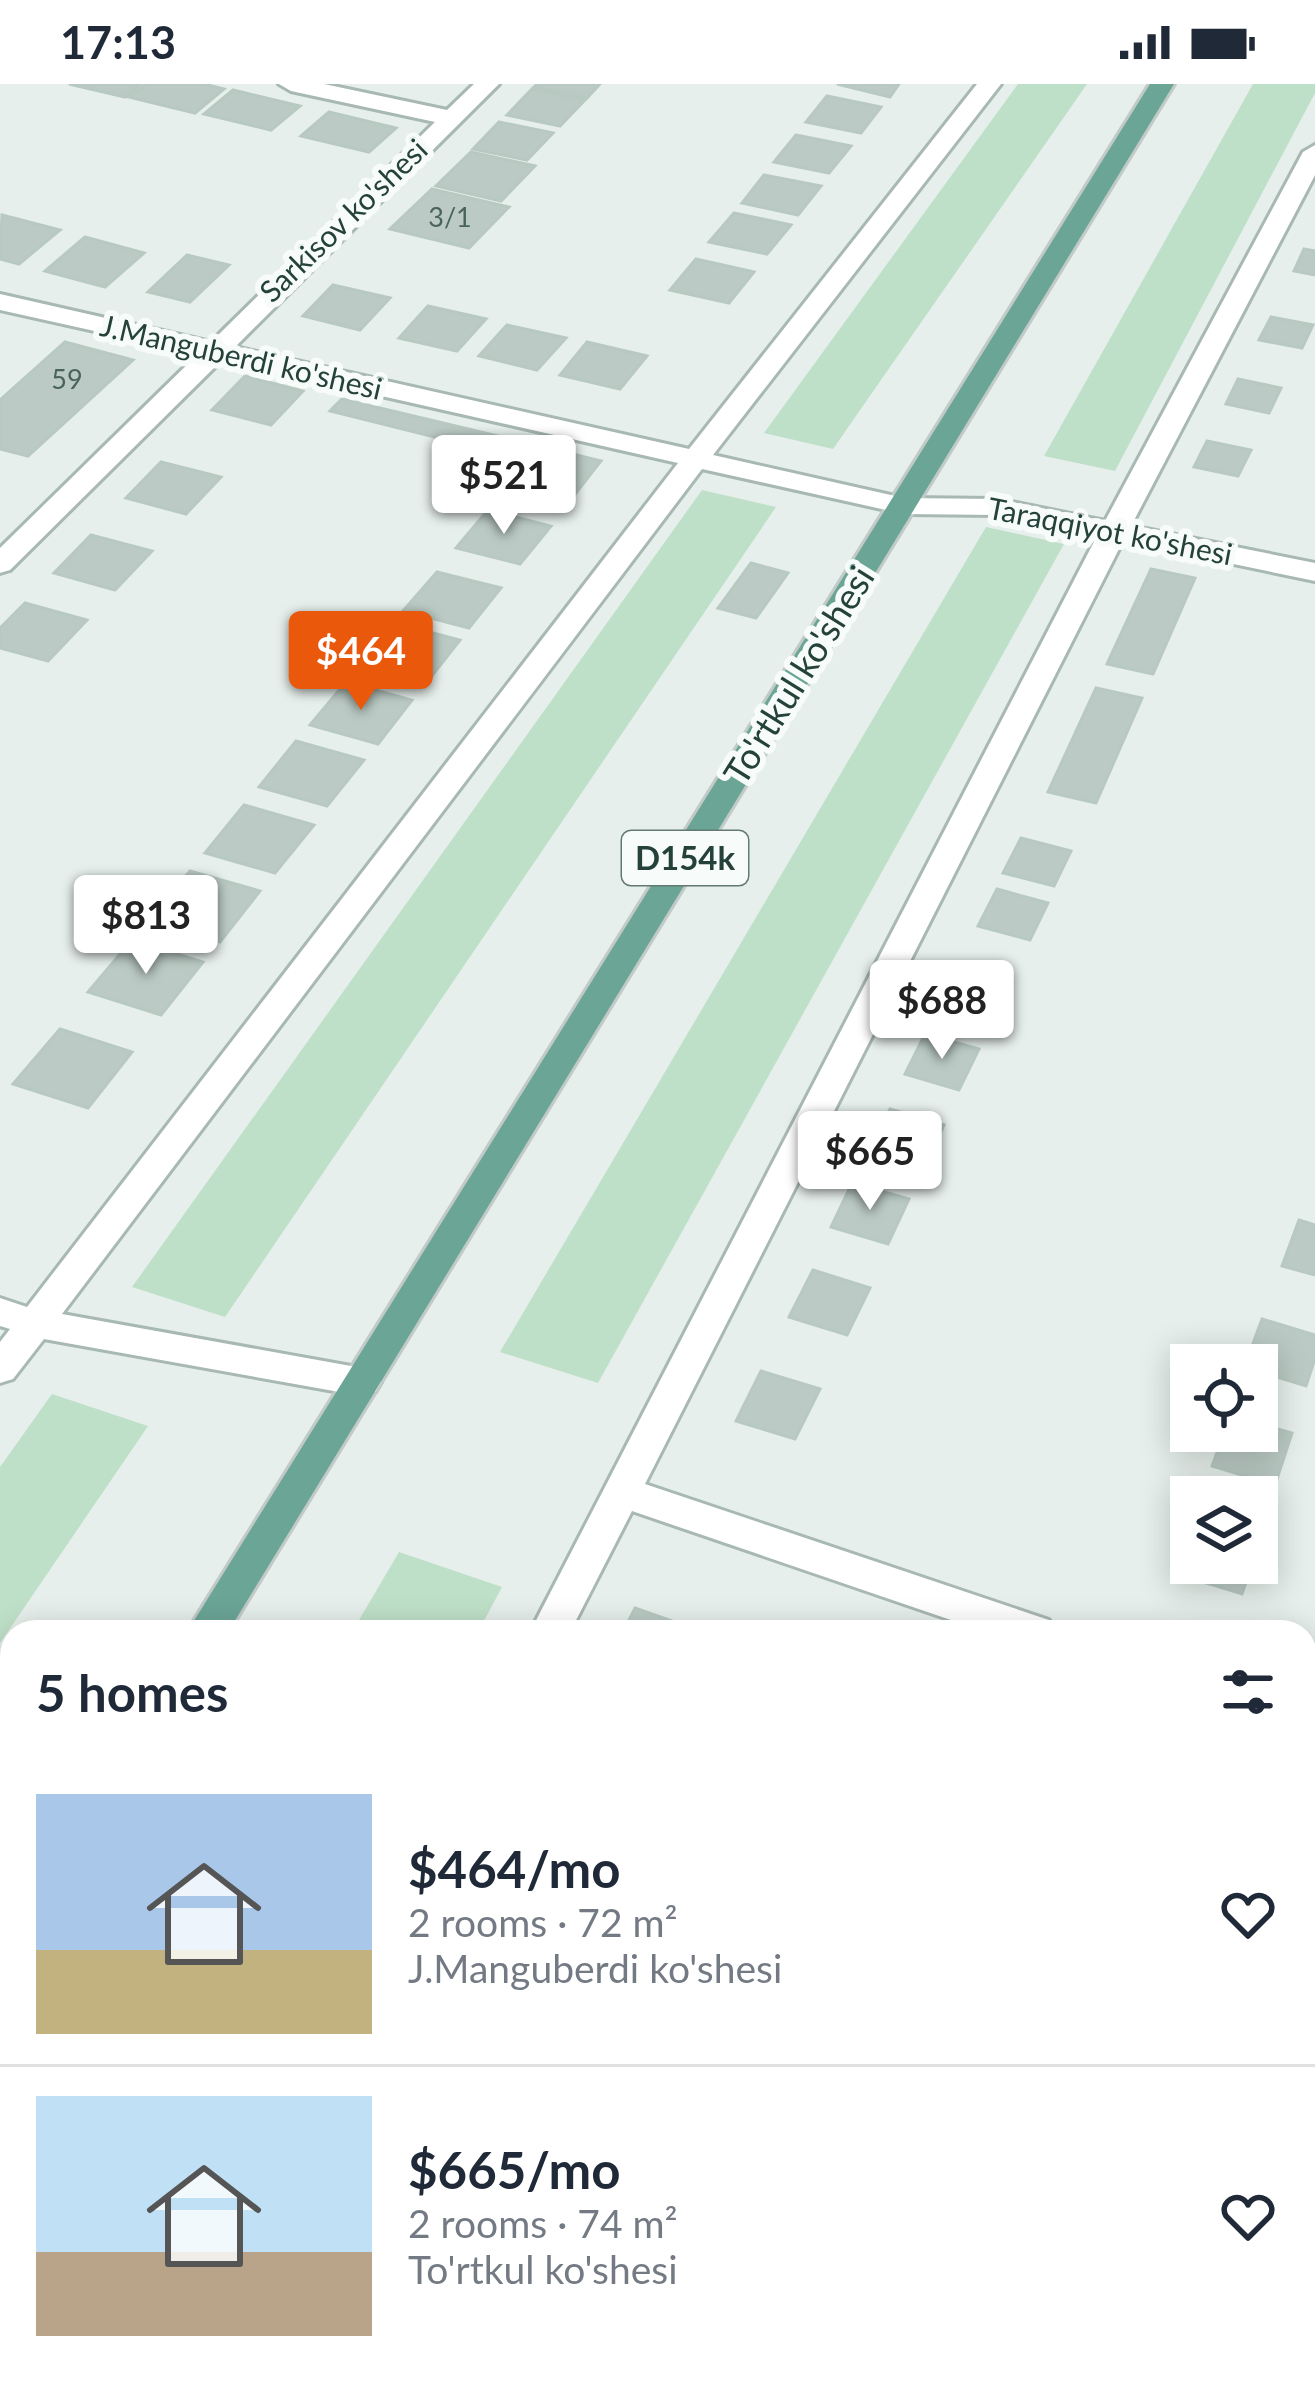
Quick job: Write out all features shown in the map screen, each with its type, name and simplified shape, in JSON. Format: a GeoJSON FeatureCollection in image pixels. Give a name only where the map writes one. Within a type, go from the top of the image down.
{"type":"FeatureCollection","features":[{"type":"Feature","properties":{"kind":"main road","name":"To'rtkul ko'shesi"},"geometry":{"type":"LineString","coordinates":[[214,1620],[1162,84]]}},
{"type":"Feature","properties":{"kind":"street"},"geometry":{"type":"LineString","coordinates":[[291,84],[451,118]]}},
{"type":"Feature","properties":{"kind":"street","name":"Sarkisov ko'shesi"},"geometry":{"type":"LineString","coordinates":[[0,564],[487,84]]}},
{"type":"Feature","properties":{"kind":"street"},"geometry":{"type":"LineString","coordinates":[[0,1369],[17,1317],[989,84]]}},
{"type":"Feature","properties":{"kind":"street"},"geometry":{"type":"LineString","coordinates":[[556,1620],[1115,529],[1315,152]]}},
{"type":"Feature","properties":{"kind":"street","name":"J.Manguberdi ko'shesi"},"geometry":{"type":"LineString","coordinates":[[0,302],[904,506]]}},
{"type":"Feature","properties":{"kind":"street","name":"Taraqqiyot ko'shesi"},"geometry":{"type":"LineString","coordinates":[[904,506],[997,507],[1315,572]]}},
{"type":"Feature","properties":{"kind":"street"},"geometry":{"type":"LineString","coordinates":[[17,1317],[362,1382]]}},
{"type":"Feature","properties":{"kind":"street"},"geometry":{"type":"LineString","coordinates":[[622,1492],[1000,1620]]}},
{"type":"Feature","properties":{"kind":"green space"},"geometry":{"type":"Polygon","coordinates":[[[1018,84],[1087,84],[833,449],[764,433],[1018,84]]]}},
{"type":"Feature","properties":{"kind":"green space"},"geometry":{"type":"Polygon","coordinates":[[[1253,84],[1315,84],[1315,93],[1115,471],[1044,456],[1253,84]]]}},
{"type":"Feature","properties":{"kind":"green space"},"geometry":{"type":"Polygon","coordinates":[[[702,490],[776,507],[225,1317],[132,1287],[702,490]]]}},
{"type":"Feature","properties":{"kind":"green space"},"geometry":{"type":"Polygon","coordinates":[[[986,527],[1064,544],[598,1383],[500,1352],[986,527]]]}},
{"type":"Feature","properties":{"kind":"green space"},"geometry":{"type":"Polygon","coordinates":[[[52,1394],[148,1426],[16,1620],[0,1620],[0,1467],[52,1394]]]}},
{"type":"Feature","properties":{"kind":"green space"},"geometry":{"type":"Polygon","coordinates":[[[399,1552],[502,1587],[484,1620],[359,1620],[399,1552]]]}},
{"type":"Feature","properties":{"kind":"building"},"geometry":{"type":"Polygon","coordinates":[[[69,84],[141,84],[125,97],[69,84]]]}},
{"type":"Feature","properties":{"kind":"building"},"geometry":{"type":"Polygon","coordinates":[[[146,84],[204,84],[224,89],[195,113],[129,97],[146,84]]]}},
{"type":"Feature","properties":{"kind":"building"},"geometry":{"type":"Polygon","coordinates":[[[600,84],[587,98],[534,87],[600,84]]]}},
{"type":"Feature","properties":{"kind":"building"},"geometry":{"type":"Polygon","coordinates":[[[837,84],[899,84],[890,97],[837,84]]]}},
{"type":"Feature","properties":{"kind":"building"},"geometry":{"type":"Polygon","coordinates":[[[532,89],[585,100],[560,126],[507,115],[532,89]]]}},
{"type":"Feature","properties":{"kind":"building"},"geometry":{"type":"Polygon","coordinates":[[[233,90],[300,106],[271,130],[204,114],[233,90]]]}},
{"type":"Feature","properties":{"kind":"building"},"geometry":{"type":"Polygon","coordinates":[[[827,96],[881,107],[861,133],[806,122],[827,96]]]}},
{"type":"Feature","properties":{"kind":"building"},"geometry":{"type":"Polygon","coordinates":[[[329,112],[396,128],[369,152],[301,136],[329,112]]]}},
{"type":"Feature","properties":{"kind":"building"},"geometry":{"type":"Polygon","coordinates":[[[499,122],[553,133],[527,160],[473,149],[499,122]]]}},
{"type":"Feature","properties":{"kind":"building"},"geometry":{"type":"Polygon","coordinates":[[[796,135],[851,146],[829,173],[774,162],[796,135]]]}},
{"type":"Feature","properties":{"kind":"building"},"geometry":{"type":"Polygon","coordinates":[[[471,152],[535,166],[501,201],[436,186],[471,152]]]}},
{"type":"Feature","properties":{"kind":"building"},"geometry":{"type":"Polygon","coordinates":[[[764,175],[821,186],[798,215],[742,203],[764,175]]]}},
{"type":"Feature","properties":{"kind":"building"},"geometry":{"type":"Polygon","coordinates":[[[432,189],[509,207],[469,248],[390,229],[432,189]]]}},
{"type":"Feature","properties":{"kind":"building"},"geometry":{"type":"Polygon","coordinates":[[[734,213],[791,225],[767,254],[709,242],[734,213]]]}},
{"type":"Feature","properties":{"kind":"building"},"geometry":{"type":"Polygon","coordinates":[[[2,215],[60,230],[19,264],[0,259],[2,215]]]}},
{"type":"Feature","properties":{"kind":"building"},"geometry":{"type":"Polygon","coordinates":[[[85,237],[144,253],[105,287],[45,271],[85,237]]]}},
{"type":"Feature","properties":{"kind":"building"},"geometry":{"type":"Polygon","coordinates":[[[1304,249],[1315,251],[1315,275],[1294,271],[1304,249]]]}},
{"type":"Feature","properties":{"kind":"building"},"geometry":{"type":"Polygon","coordinates":[[[187,255],[229,265],[190,302],[148,292],[187,255]]]}},
{"type":"Feature","properties":{"kind":"building"},"geometry":{"type":"Polygon","coordinates":[[[696,259],[754,272],[729,303],[670,290],[696,259]]]}},
{"type":"Feature","properties":{"kind":"building"},"geometry":{"type":"Polygon","coordinates":[[[333,285],[390,298],[360,330],[303,316],[333,285]]]}},
{"type":"Feature","properties":{"kind":"building"},"geometry":{"type":"Polygon","coordinates":[[[428,306],[486,319],[457,351],[399,338],[428,306]]]}},
{"type":"Feature","properties":{"kind":"building"},"geometry":{"type":"Polygon","coordinates":[[[1271,317],[1313,325],[1302,348],[1259,340],[1271,317]]]}},
{"type":"Feature","properties":{"kind":"building"},"geometry":{"type":"Polygon","coordinates":[[[507,325],[566,338],[537,370],[479,356],[507,325]]]}},
{"type":"Feature","properties":{"kind":"building"},"geometry":{"type":"Polygon","coordinates":[[[65,342],[133,360],[28,456],[0,449],[0,400],[65,342]]]}},
{"type":"Feature","properties":{"kind":"building"},"geometry":{"type":"Polygon","coordinates":[[[587,342],[647,356],[620,389],[560,375],[587,342]]]}},
{"type":"Feature","properties":{"kind":"building"},"geometry":{"type":"Polygon","coordinates":[[[245,376],[303,391],[271,425],[212,410],[245,376]]]}},
{"type":"Feature","properties":{"kind":"building"},"geometry":{"type":"Polygon","coordinates":[[[1238,379],[1281,388],[1269,413],[1226,404],[1238,379]]]}},
{"type":"Feature","properties":{"kind":"building"},"geometry":{"type":"Polygon","coordinates":[[[342,399],[506,438],[495,452],[330,411],[342,399]]]}},
{"type":"Feature","properties":{"kind":"building"},"geometry":{"type":"Polygon","coordinates":[[[1207,441],[1251,450],[1238,476],[1194,467],[1207,441]]]}},
{"type":"Feature","properties":{"kind":"building"},"geometry":{"type":"Polygon","coordinates":[[[539,446],[601,461],[572,498],[510,482],[539,446]]]}},
{"type":"Feature","properties":{"kind":"building"},"geometry":{"type":"Polygon","coordinates":[[[161,462],[221,477],[186,514],[126,498],[161,462]]]}},
{"type":"Feature","properties":{"kind":"building"},"geometry":{"type":"Polygon","coordinates":[[[488,510],[551,526],[520,564],[456,548],[488,510]]]}},
{"type":"Feature","properties":{"kind":"building"},"geometry":{"type":"Polygon","coordinates":[[[91,535],[152,551],[115,590],[54,573],[91,535]]]}},
{"type":"Feature","properties":{"kind":"building"},"geometry":{"type":"Polygon","coordinates":[[[751,563],[788,573],[756,618],[718,608],[751,563]]]}},
{"type":"Feature","properties":{"kind":"building"},"geometry":{"type":"Polygon","coordinates":[[[1151,569],[1195,578],[1153,674],[1107,664],[1151,569]]]}},
{"type":"Feature","properties":{"kind":"building"},"geometry":{"type":"Polygon","coordinates":[[[437,572],[501,588],[469,628],[403,611],[437,572]]]}},
{"type":"Feature","properties":{"kind":"building"},"geometry":{"type":"Polygon","coordinates":[[[25,603],[87,620],[48,661],[0,648],[0,628],[25,603]]]}},
{"type":"Feature","properties":{"kind":"building"},"geometry":{"type":"Polygon","coordinates":[[[395,623],[460,640],[427,682],[360,665],[395,623]]]}},
{"type":"Feature","properties":{"kind":"building"},"geometry":{"type":"Polygon","coordinates":[[[346,682],[412,700],[378,744],[310,725],[346,682]]]}},
{"type":"Feature","properties":{"kind":"building"},"geometry":{"type":"Polygon","coordinates":[[[1096,688],[1142,698],[1096,803],[1048,792],[1096,688]]]}},
{"type":"Feature","properties":{"kind":"building"},"geometry":{"type":"Polygon","coordinates":[[[296,741],[364,760],[327,806],[259,787],[296,741]]]}},
{"type":"Feature","properties":{"kind":"building"},"geometry":{"type":"Polygon","coordinates":[[[244,805],[314,825],[275,873],[205,853],[244,805]]]}},
{"type":"Feature","properties":{"kind":"building"},"geometry":{"type":"Polygon","coordinates":[[[1021,838],[1071,851],[1054,886],[1003,873],[1021,838]]]}},
{"type":"Feature","properties":{"kind":"building"},"geometry":{"type":"Polygon","coordinates":[[[190,871],[260,891],[220,942],[148,920],[190,871]]]}},
{"type":"Feature","properties":{"kind":"building"},"geometry":{"type":"Polygon","coordinates":[[[997,889],[1048,903],[1030,940],[978,926],[997,889]]]}},
{"type":"Feature","properties":{"kind":"building"},"geometry":{"type":"Polygon","coordinates":[[[132,940],[203,962],[161,1015],[88,992],[132,940]]]}},
{"type":"Feature","properties":{"kind":"building"},"geometry":{"type":"Polygon","coordinates":[[[959,969],[1012,983],[993,1022],[940,1007],[959,969]]]}},
{"type":"Feature","properties":{"kind":"building"},"geometry":{"type":"Polygon","coordinates":[[[60,1029],[132,1052],[88,1108],[13,1084],[60,1029]]]}},
{"type":"Feature","properties":{"kind":"building"},"geometry":{"type":"Polygon","coordinates":[[[925,1034],[979,1049],[959,1090],[905,1074],[925,1034]]]}},
{"type":"Feature","properties":{"kind":"building"},"geometry":{"type":"Polygon","coordinates":[[[890,1109],[944,1125],[924,1167],[868,1151],[890,1109]]]}},
{"type":"Feature","properties":{"kind":"building"},"geometry":{"type":"Polygon","coordinates":[[[852,1183],[909,1199],[888,1244],[831,1227],[852,1183]]]}},
{"type":"Feature","properties":{"kind":"building"},"geometry":{"type":"Polygon","coordinates":[[[1299,1220],[1315,1225],[1315,1275],[1282,1266],[1299,1220]]]}},
{"type":"Feature","properties":{"kind":"building"},"geometry":{"type":"Polygon","coordinates":[[[813,1270],[870,1288],[847,1335],[789,1317],[813,1270]]]}},
{"type":"Feature","properties":{"kind":"building"},"geometry":{"type":"Polygon","coordinates":[[[1262,1319],[1315,1335],[1315,1359],[1306,1386],[1278,1377],[1278,1344],[1253,1344],[1262,1319]]]}},
{"type":"Feature","properties":{"kind":"building"},"geometry":{"type":"Polygon","coordinates":[[[761,1371],[820,1389],[795,1439],[736,1421],[761,1371]]]}},
{"type":"Feature","properties":{"kind":"building"},"geometry":{"type":"Polygon","coordinates":[[[1278,1429],[1292,1433],[1278,1476],[1245,1476],[1212,1466],[1217,1452],[1278,1452],[1278,1429]]]}},
{"type":"Feature","properties":{"kind":"building"},"geometry":{"type":"Polygon","coordinates":[[[1210,1584],[1246,1584],[1242,1594],[1210,1584]]]}},
{"type":"Feature","properties":{"kind":"building"},"geometry":{"type":"Polygon","coordinates":[[[635,1608],[669,1620],[629,1620],[635,1608]]]}}]}
